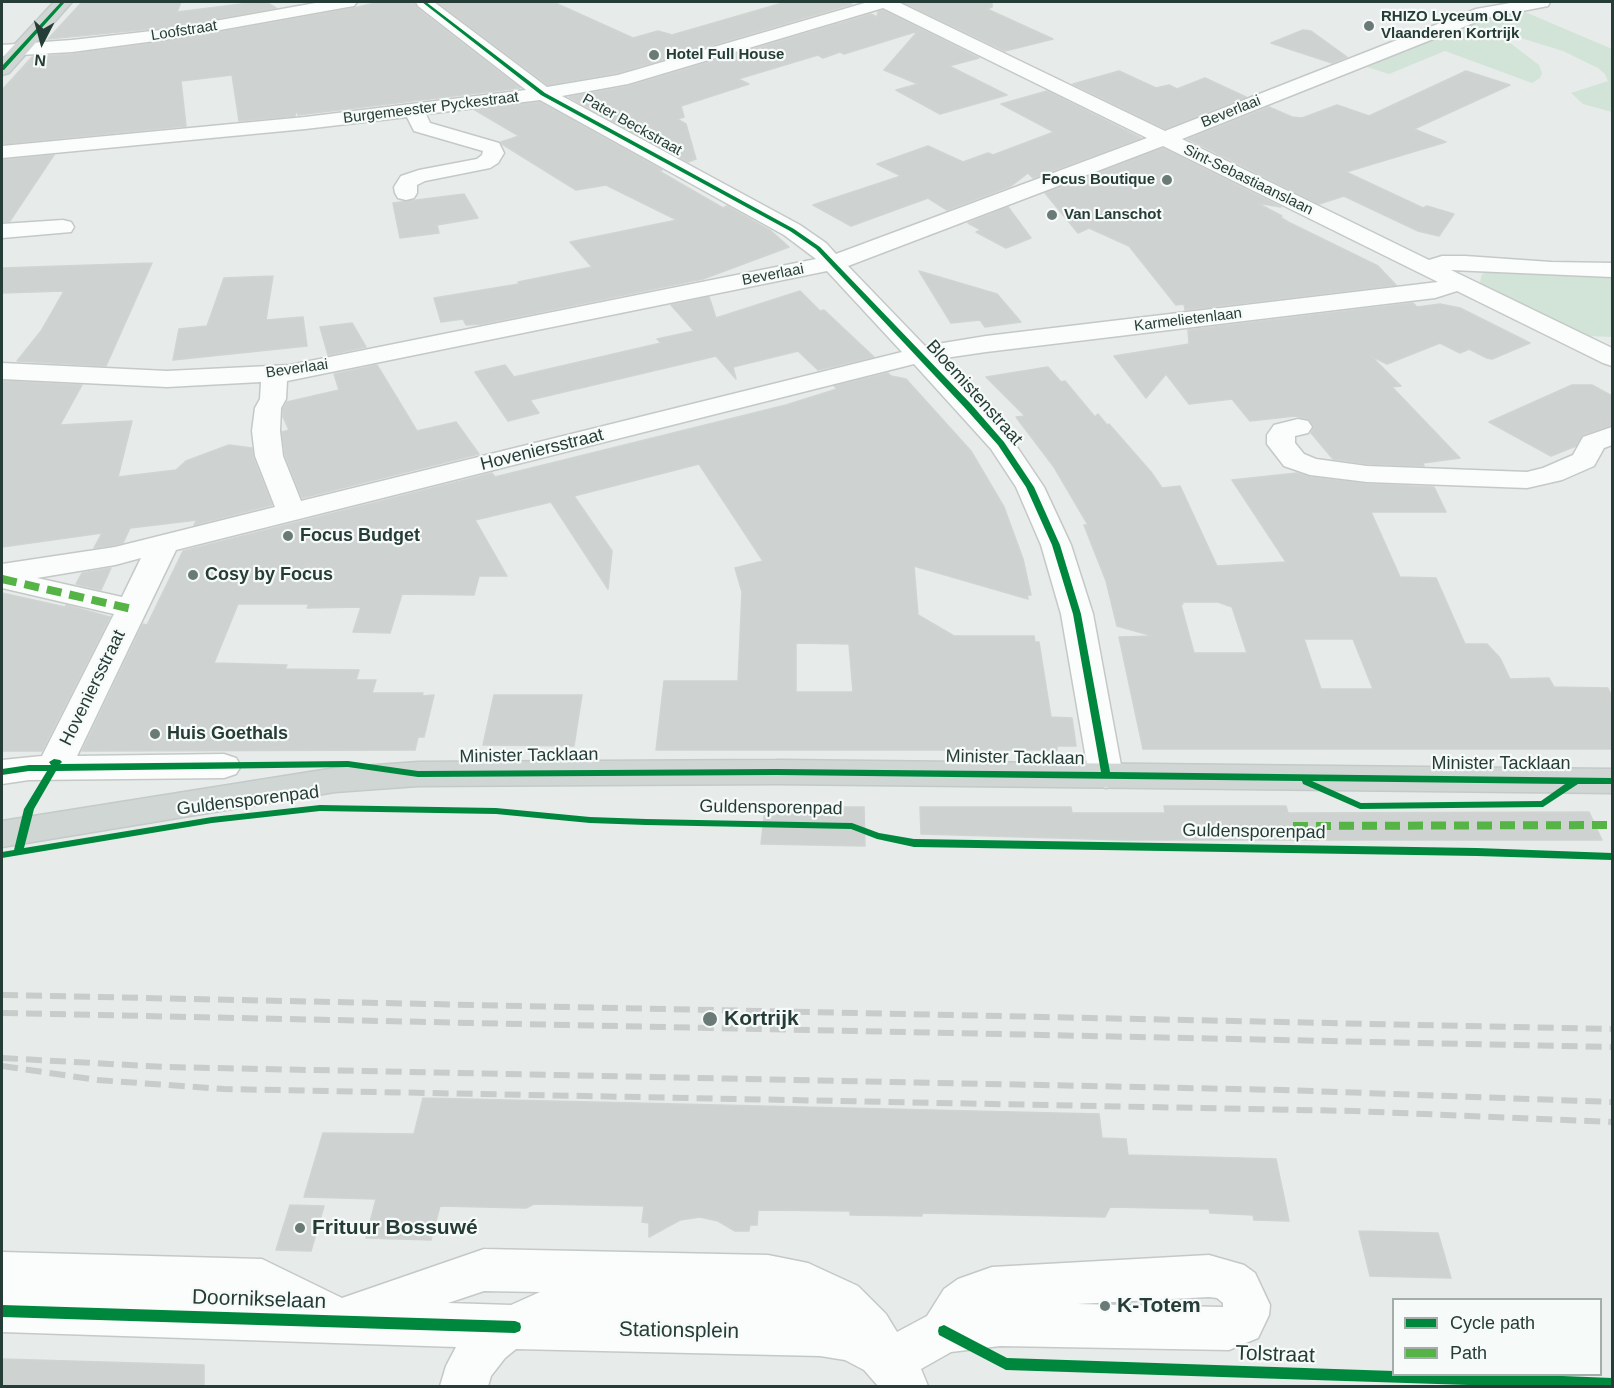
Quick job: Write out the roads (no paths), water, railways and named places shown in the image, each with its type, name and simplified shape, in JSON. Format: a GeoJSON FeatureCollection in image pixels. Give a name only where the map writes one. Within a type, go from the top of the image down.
{"type":"FeatureCollection","features":[{"type":"Feature","properties":{"kind":"main road"},"geometry":{"type":"LineString","coordinates":[[2,69],[10,51],[63,2]]}},
{"type":"Feature","properties":{"kind":"main road","name":"Minister Tacklaan"},"geometry":{"type":"LineString","coordinates":[[2,834],[335,780],[418,774],[742,771],[1612,781]]}},
{"type":"Feature","properties":{"kind":"street","name":"Loofstraat"},"geometry":{"type":"LineString","coordinates":[[10,51],[170,34],[348,2]]}},
{"type":"Feature","properties":{"kind":"street","name":"Pater Beckstraat"},"geometry":{"type":"LineString","coordinates":[[424,2],[543,94],[792,230],[818,248],[832,263]]}},
{"type":"Feature","properties":{"kind":"street","name":"Burgemeester Pyckestraat"},"geometry":{"type":"LineString","coordinates":[[2,152],[305,123],[543,94],[621,80],[885,2]]}},
{"type":"Feature","properties":{"kind":"street","name":"Sint-Sebastiaanslaan"},"geometry":{"type":"LineString","coordinates":[[885,2],[1612,358]]}},
{"type":"Feature","properties":{"kind":"street","name":"Beverlaai"},"geometry":{"type":"LineString","coordinates":[[2,371],[167,379],[302,371],[832,263],[1164,139],[1482,13],[1542,2]]}},
{"type":"Feature","properties":{"kind":"street"},"geometry":{"type":"LineString","coordinates":[[406,193],[405,187],[409,181],[419,176],[483,164],[491,159],[494,153],[492,147],[421,127],[415,110]]}},
{"type":"Feature","properties":{"kind":"street"},"geometry":{"type":"LineString","coordinates":[[2,231],[63,227]]}},
{"type":"Feature","properties":{"kind":"street"},"geometry":{"type":"LineString","coordinates":[[1427,268],[1442,263],[1465,262],[1551,269],[1612,270]]}},
{"type":"Feature","properties":{"kind":"street","name":"Bloemistenstraat"},"geometry":{"type":"LineString","coordinates":[[832,263],[1001,444],[1034,496],[1056,545],[1077,614],[1106,776]]}},
{"type":"Feature","properties":{"kind":"street","name":"Karmelietenlaan"},"geometry":{"type":"LineString","coordinates":[[919,355],[986,344],[1434,291],[1456,283]]}},
{"type":"Feature","properties":{"kind":"street","name":"Hoveniersstraat"},"geometry":{"type":"LineString","coordinates":[[2,573],[59,566],[292,513],[919,355]]}},
{"type":"Feature","properties":{"kind":"street"},"geometry":{"type":"LineString","coordinates":[[274,374],[273,399],[268,408],[266,431],[269,456],[292,513]]}},
{"type":"Feature","properties":{"kind":"street"},"geometry":{"type":"LineString","coordinates":[[1298,427],[1284,431],[1281,435],[1281,444],[1294,460],[1310,468],[1367,474],[1496,480],[1527,480],[1552,474],[1584,460],[1593,443],[1612,435]]}},
{"type":"Feature","properties":{"kind":"street","name":"Hoveniersstraat"},"geometry":{"type":"LineString","coordinates":[[54,767],[164,543]]}},
{"type":"Feature","properties":{"kind":"street","name":"Hoveniersstraat"},"geometry":{"type":"LineString","coordinates":[[2,579],[132,609]]}},
{"type":"Feature","properties":{"kind":"street"},"geometry":{"type":"LineString","coordinates":[[2,772],[54,767],[224,766]]}},
{"type":"Feature","properties":{"kind":"street"},"geometry":{"type":"LineString","coordinates":[[2,1273],[262,1280],[339,1320],[484,1270],[768,1276],[808,1284],[842,1301],[856,1314],[880,1345],[896,1374]]}},
{"type":"Feature","properties":{"kind":"street","name":"Tolstraat"},"geometry":{"type":"LineString","coordinates":[[896,1374],[944,1331],[951,1316],[961,1304],[974,1294],[992,1288],[1215,1276],[1234,1283],[1243,1293],[1247,1305],[1246,1315],[1241,1323],[1223,1329],[1000,1324],[944,1331]]}},
{"type":"Feature","properties":{"kind":"street"},"geometry":{"type":"LineString","coordinates":[[464,1386],[470,1366],[480,1350],[496,1335],[563,1304],[856,1314]]}},
{"type":"Feature","properties":{"kind":"street","name":"Doornikselaan"},"geometry":{"type":"LineString","coordinates":[[2,1311],[515,1327]]}},
{"type":"Feature","properties":{"kind":"street","name":"Stationsplein"},"geometry":{"type":"LineString","coordinates":[[515,1327],[820,1334],[852,1339],[881,1354],[896,1374]]}},
{"type":"Feature","properties":{"kind":"railway"},"geometry":{"type":"LineString","coordinates":[[2,995],[1612,1029]]}},
{"type":"Feature","properties":{"kind":"railway"},"geometry":{"type":"LineString","coordinates":[[2,1013],[1612,1047]]}},
{"type":"Feature","properties":{"kind":"railway"},"geometry":{"type":"LineString","coordinates":[[2,1058],[166,1067],[1283,1090],[1612,1102]]}},
{"type":"Feature","properties":{"kind":"railway"},"geometry":{"type":"LineString","coordinates":[[2,1066],[97,1080],[224,1089],[1353,1111],[1612,1122]]}},
{"type":"Feature","properties":{"kind":"place","name":"RHIZO Lyceum OLV Vlaanderen Kortrijk"},"geometry":{"type":"Point","coordinates":[1369,26]}},
{"type":"Feature","properties":{"kind":"place","name":"Hotel Full House"},"geometry":{"type":"Point","coordinates":[654,55]}},
{"type":"Feature","properties":{"kind":"place","name":"Focus Boutique"},"geometry":{"type":"Point","coordinates":[1167,180]}},
{"type":"Feature","properties":{"kind":"place","name":"Van Lanschot"},"geometry":{"type":"Point","coordinates":[1052,215]}},
{"type":"Feature","properties":{"kind":"place","name":"Focus Budget"},"geometry":{"type":"Point","coordinates":[288,536]}},
{"type":"Feature","properties":{"kind":"place","name":"Cosy by Focus"},"geometry":{"type":"Point","coordinates":[193,575]}},
{"type":"Feature","properties":{"kind":"place","name":"Huis Goethals"},"geometry":{"type":"Point","coordinates":[155,734]}},
{"type":"Feature","properties":{"kind":"place","name":"Kortrijk"},"geometry":{"type":"Point","coordinates":[710,1019]}},
{"type":"Feature","properties":{"kind":"place","name":"Frituur Bossuwé"},"geometry":{"type":"Point","coordinates":[300,1228]}},
{"type":"Feature","properties":{"kind":"place","name":"K-Totem"},"geometry":{"type":"Point","coordinates":[1105,1306]}}]}
